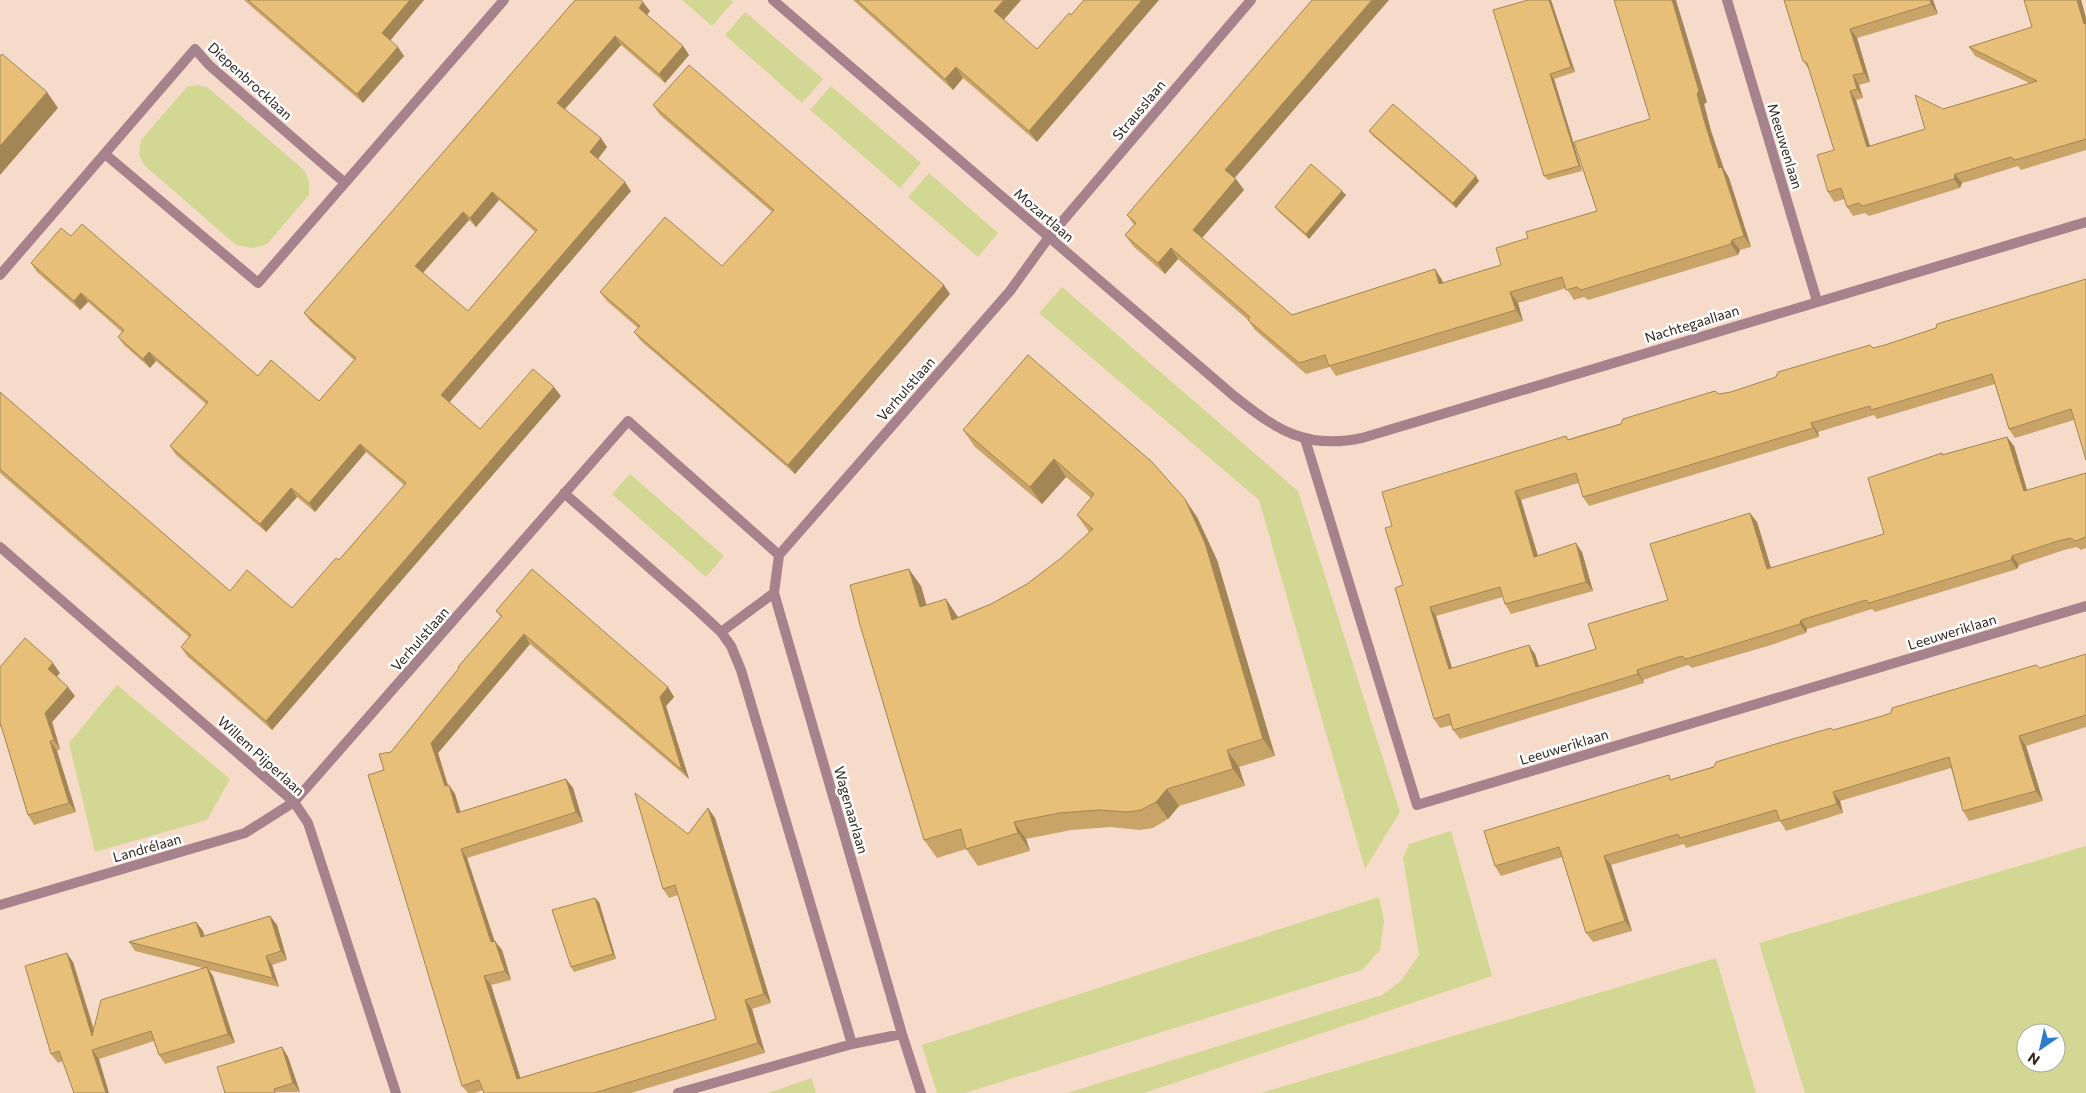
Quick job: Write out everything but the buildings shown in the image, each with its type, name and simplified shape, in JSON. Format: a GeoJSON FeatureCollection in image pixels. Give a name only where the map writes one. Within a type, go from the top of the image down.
{"type":"FeatureCollection","features":[{"type":"Feature","properties":{"kind":"street"},"geometry":{"type":"LineString","coordinates":[[105,154],[258,283],[504,0]]}},
{"type":"Feature","properties":{"kind":"street","name":"Mozartlaan"},"geometry":{"type":"LineString","coordinates":[[773,0],[1259,416],[1282,430],[1305,439]]}},
{"type":"Feature","properties":{"kind":"street","name":"Strausslaan"},"geometry":{"type":"LineString","coordinates":[[1048,237],[1251,0]]}},
{"type":"Feature","properties":{"kind":"street","name":"Meeuwenlaan"},"geometry":{"type":"LineString","coordinates":[[1727,0],[1817,301]]}},
{"type":"Feature","properties":{"kind":"street","name":"Diepenbrocklaan"},"geometry":{"type":"LineString","coordinates":[[0,275],[195,50],[209,65],[345,183]]}},
{"type":"Feature","properties":{"kind":"street","name":"Nachtegaallaan"},"geometry":{"type":"LineString","coordinates":[[1305,439],[1337,441],[1362,438],[2086,222]]}},
{"type":"Feature","properties":{"kind":"street","name":"Verhulstlaan"},"geometry":{"type":"LineString","coordinates":[[294,802],[628,421],[779,555],[1010,291],[1048,237]]}},
{"type":"Feature","properties":{"kind":"street","name":"Leeuweriklaan"},"geometry":{"type":"LineString","coordinates":[[1305,439],[1417,805],[2086,606]]}},
{"type":"Feature","properties":{"kind":"street"},"geometry":{"type":"LineString","coordinates":[[564,493],[693,606],[721,632],[731,646],[741,670],[852,1044]]}},
{"type":"Feature","properties":{"kind":"street","name":"Willem Pijperlaan"},"geometry":{"type":"LineString","coordinates":[[0,547],[294,802],[308,823],[396,1093]]}},
{"type":"Feature","properties":{"kind":"street"},"geometry":{"type":"LineString","coordinates":[[721,632],[774,594],[779,555]]}},
{"type":"Feature","properties":{"kind":"street","name":"Wagenaarlaan"},"geometry":{"type":"LineString","coordinates":[[774,594],[902,1034],[921,1093]]}},
{"type":"Feature","properties":{"kind":"street","name":"Landrélaan"},"geometry":{"type":"LineString","coordinates":[[0,905],[245,834],[294,802]]}},
{"type":"Feature","properties":{"kind":"street"},"geometry":{"type":"LineString","coordinates":[[678,1093],[852,1044],[902,1034]]}},
{"type":"Feature","properties":{"kind":"green space"},"geometry":{"type":"Polygon","coordinates":[[[682,0],[730,0],[733,2],[712,26],[682,0]]]}},
{"type":"Feature","properties":{"kind":"green space"},"geometry":{"type":"Polygon","coordinates":[[[745,12],[823,79],[802,103],[725,35],[745,12]]]}},
{"type":"Feature","properties":{"kind":"green space"},"geometry":{"type":"Polygon","coordinates":[[[197,85],[207,87],[305,171],[309,182],[309,195],[267,244],[253,248],[236,245],[144,165],[139,154],[141,140],[187,87],[197,85]]]}},
{"type":"Feature","properties":{"kind":"green space"},"geometry":{"type":"Polygon","coordinates":[[[831,86],[921,163],[900,188],[810,110],[831,86]]]}},
{"type":"Feature","properties":{"kind":"green space"},"geometry":{"type":"Polygon","coordinates":[[[929,173],[998,233],[978,257],[908,197],[929,173]]]}},
{"type":"Feature","properties":{"kind":"green space"},"geometry":{"type":"Polygon","coordinates":[[[1062,287],[1298,491],[1400,812],[1365,869],[1259,500],[1039,313],[1062,287]]]}},
{"type":"Feature","properties":{"kind":"green space"},"geometry":{"type":"Polygon","coordinates":[[[630,474],[724,556],[706,577],[612,494],[630,474]]]}},
{"type":"Feature","properties":{"kind":"green space"},"geometry":{"type":"Polygon","coordinates":[[[117,685],[230,779],[207,820],[95,852],[69,743],[117,685]]]}},
{"type":"Feature","properties":{"kind":"green space"},"geometry":{"type":"Polygon","coordinates":[[[1451,831],[1492,976],[1144,1093],[1067,1093],[1382,995],[1400,982],[1419,955],[1403,858],[1409,844],[1451,831]]]}},
{"type":"Feature","properties":{"kind":"green space"},"geometry":{"type":"Polygon","coordinates":[[[2086,846],[2086,1093],[1805,1093],[1759,943],[2086,846]]]}},
{"type":"Feature","properties":{"kind":"green space"},"geometry":{"type":"Polygon","coordinates":[[[1379,897],[1384,921],[1380,950],[1362,970],[965,1093],[937,1093],[922,1045],[1379,897]]]}},
{"type":"Feature","properties":{"kind":"green space"},"geometry":{"type":"Polygon","coordinates":[[[1716,958],[1756,1093],[1261,1093],[1716,958]]]}},
{"type":"Feature","properties":{"kind":"green space"},"geometry":{"type":"Polygon","coordinates":[[[812,1078],[816,1093],[768,1093],[812,1078]]]}}]}
